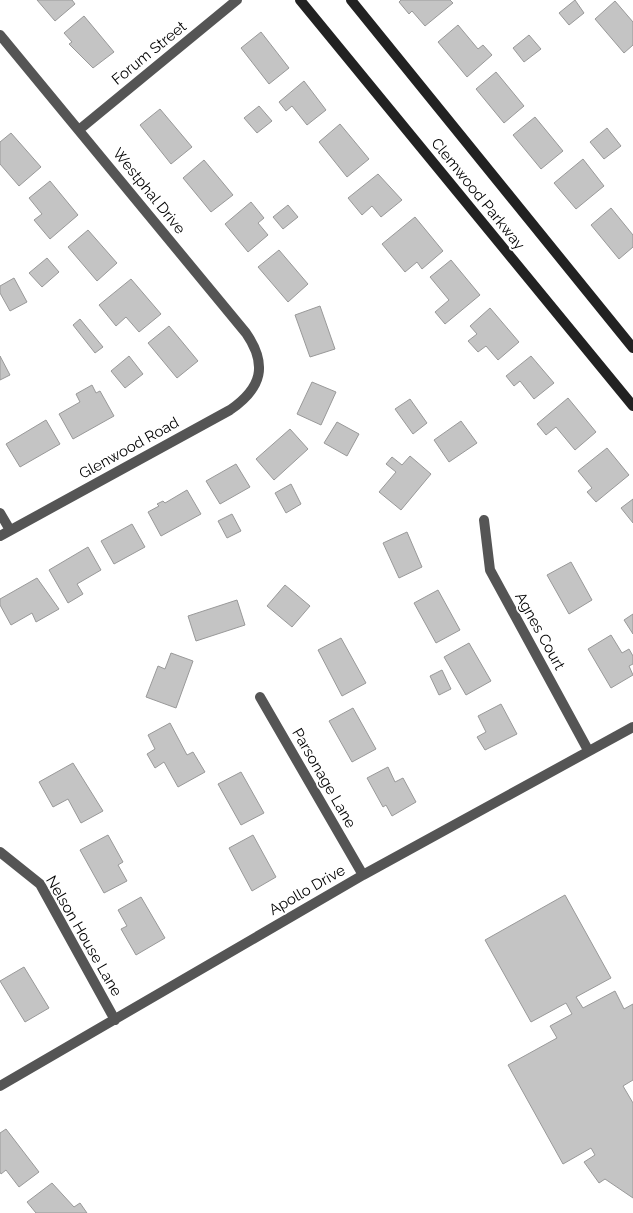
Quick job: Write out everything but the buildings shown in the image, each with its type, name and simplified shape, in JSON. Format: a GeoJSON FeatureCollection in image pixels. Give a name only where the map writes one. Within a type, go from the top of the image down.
{"type":"FeatureCollection","features":[{"type":"Feature","properties":{"kind":"street","name":"Forum Street"},"geometry":{"type":"LineString","coordinates":[[80,129],[237,0]]}},
{"type":"Feature","properties":{"kind":"street","name":"Clemwood Parkway"},"geometry":{"type":"LineString","coordinates":[[300,0],[633,406]]}},
{"type":"Feature","properties":{"kind":"street","name":"Clemwood Parkway"},"geometry":{"type":"LineString","coordinates":[[351,0],[633,348]]}},
{"type":"Feature","properties":{"kind":"street","name":"Westphal Drive"},"geometry":{"type":"LineString","coordinates":[[0,35],[80,129],[246,332],[257,352],[258,374]]}},
{"type":"Feature","properties":{"kind":"street","name":"Glenwood Road"},"geometry":{"type":"LineString","coordinates":[[0,536],[230,410],[247,398],[258,374]]}},
{"type":"Feature","properties":{"kind":"street"},"geometry":{"type":"LineString","coordinates":[[0,513],[10,530]]}},
{"type":"Feature","properties":{"kind":"street","name":"Agnes Court"},"geometry":{"type":"LineString","coordinates":[[484,520],[490,570],[588,750]]}},
{"type":"Feature","properties":{"kind":"street","name":"Parsonage Lane"},"geometry":{"type":"LineString","coordinates":[[260,697],[363,875]]}},
{"type":"Feature","properties":{"kind":"street","name":"Apollo Drive"},"geometry":{"type":"LineString","coordinates":[[0,1086],[363,875],[633,726]]}},
{"type":"Feature","properties":{"kind":"street","name":"Nelson House Lane"},"geometry":{"type":"LineString","coordinates":[[0,852],[40,884],[115,1020]]}}]}
